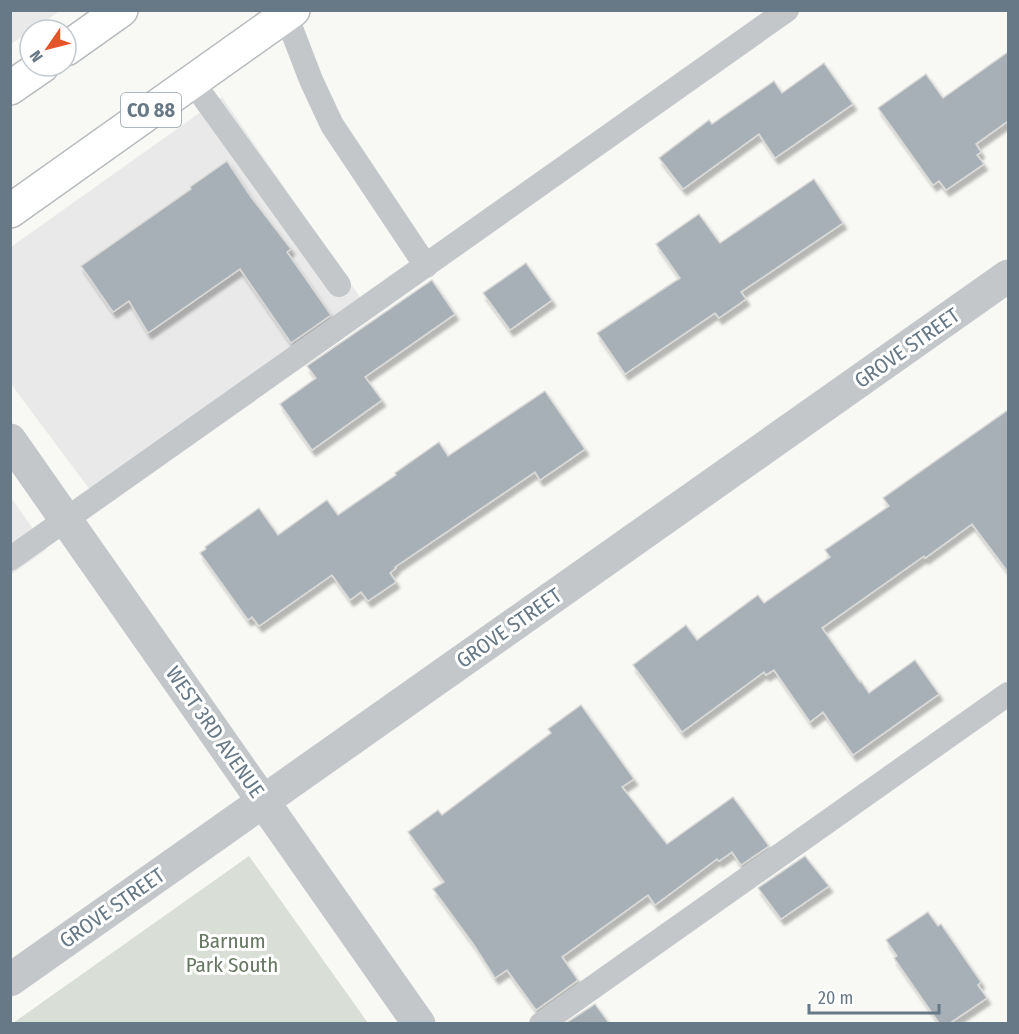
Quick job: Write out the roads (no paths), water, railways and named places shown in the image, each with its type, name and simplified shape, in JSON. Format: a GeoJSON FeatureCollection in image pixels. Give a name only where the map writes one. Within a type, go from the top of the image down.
{"type":"FeatureCollection","features":[{"type":"Feature","properties":{"kind":"main road"},"geometry":{"type":"LineString","coordinates":[[78,40],[121,10]]}},
{"type":"Feature","properties":{"kind":"main road","name":"CO 88"},"geometry":{"type":"LineString","coordinates":[[10,211],[290,13]]}},
{"type":"Feature","properties":{"kind":"main road"},"geometry":{"type":"LineString","coordinates":[[10,88],[25,78]]}},
{"type":"Feature","properties":{"kind":"street","name":"GROVE STREET"},"geometry":{"type":"LineString","coordinates":[[10,980],[1008,276]]}},
{"type":"Feature","properties":{"kind":"street","name":"WEST 3RD AVENUE"},"geometry":{"type":"LineString","coordinates":[[10,440],[419,1023]]}},
{"type":"Feature","properties":{"kind":"lane"},"geometry":{"type":"LineString","coordinates":[[10,560],[787,10]]}},
{"type":"Feature","properties":{"kind":"lane"},"geometry":{"type":"LineString","coordinates":[[290,13],[311,80],[332,125],[426,266]]}},
{"type":"Feature","properties":{"kind":"lane"},"geometry":{"type":"LineString","coordinates":[[192,81],[339,285]]}},
{"type":"Feature","properties":{"kind":"lane"},"geometry":{"type":"LineString","coordinates":[[541,1023],[1008,694]]}},
{"type":"Feature","properties":{"kind":"park label","name":"Barnum Park South"},"geometry":{"type":"Point","coordinates":[232,953]}}]}
